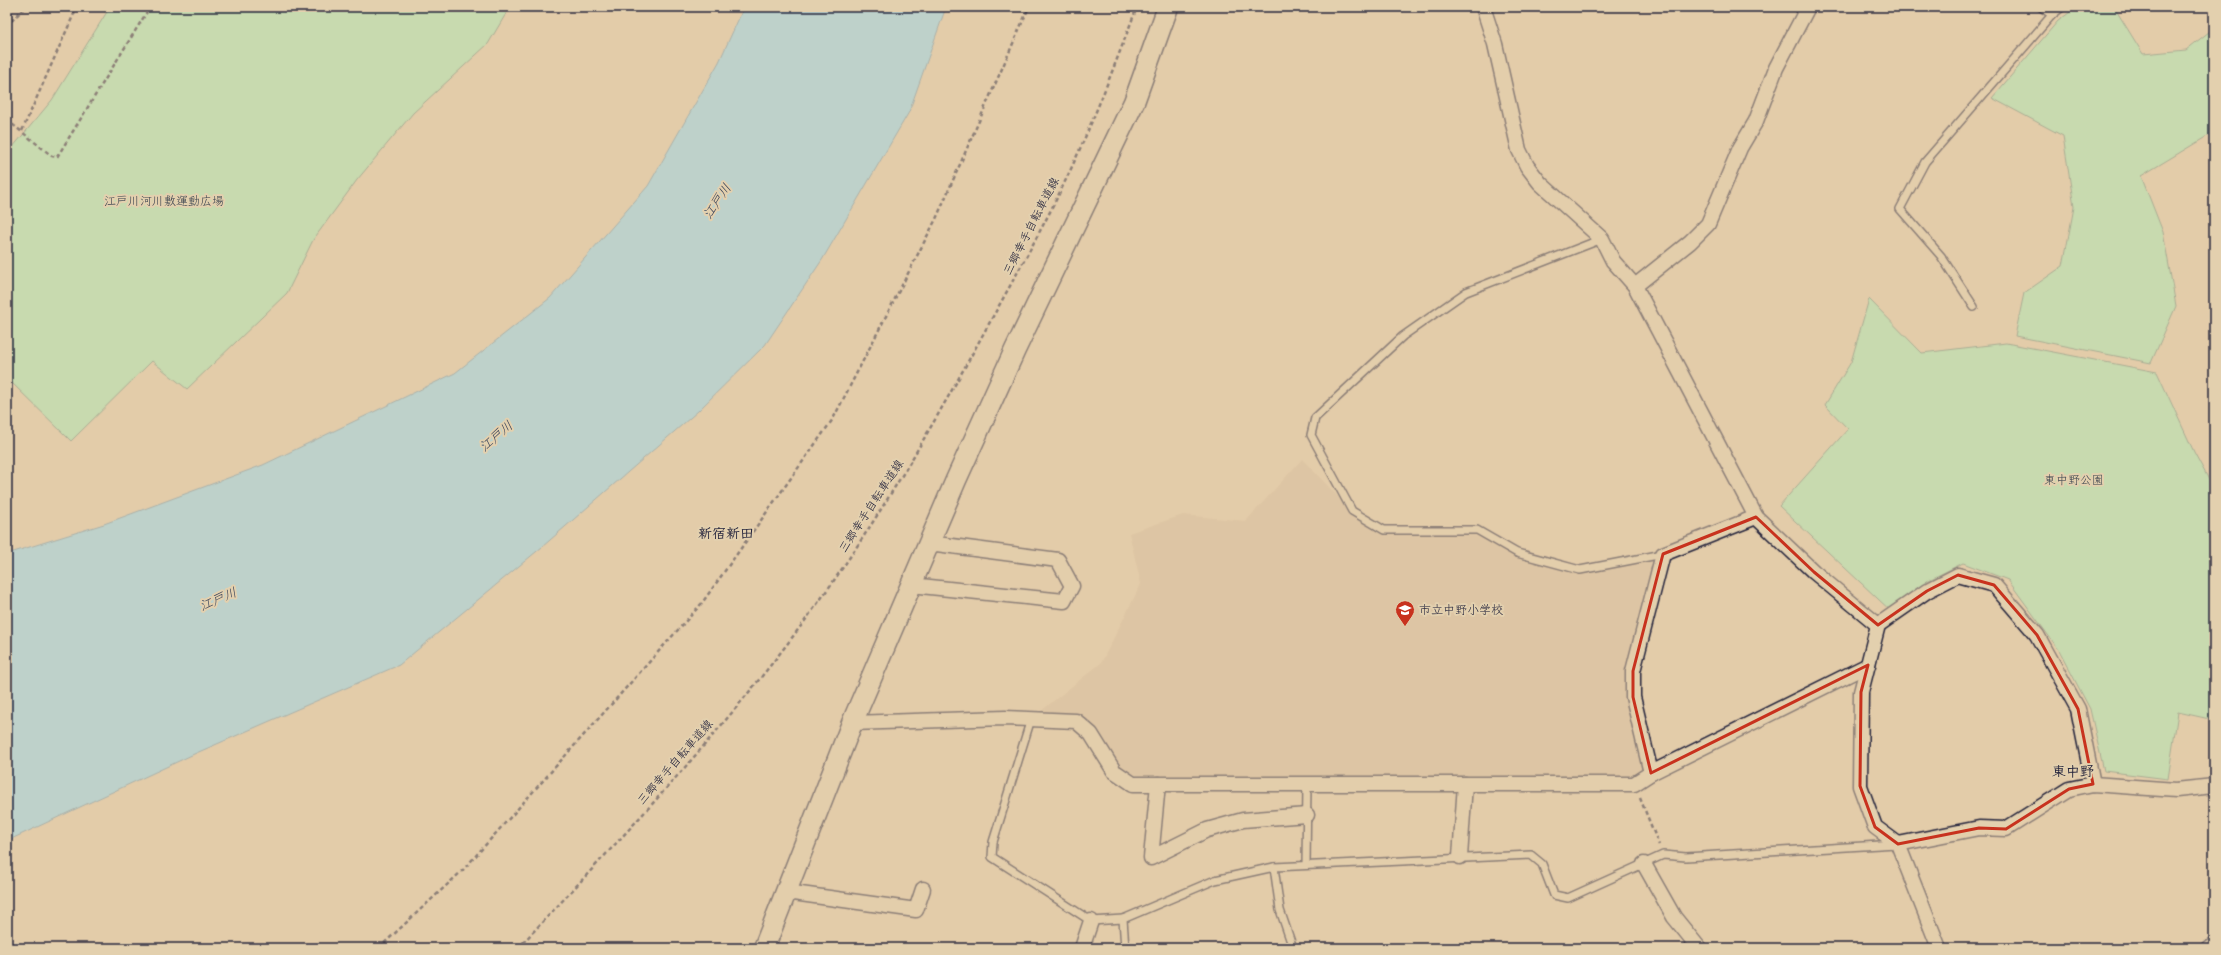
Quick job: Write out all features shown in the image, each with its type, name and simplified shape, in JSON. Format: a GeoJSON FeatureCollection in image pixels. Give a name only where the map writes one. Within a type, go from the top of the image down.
{"type":"FeatureCollection","features":[{"type":"Feature","properties":{"kind":"street"},"geometry":{"type":"LineString","coordinates":[[764,948],[852,723],[929,543],[1015,350],[1134,102],[1168,7]]}},
{"type":"Feature","properties":{"kind":"street"},"geometry":{"type":"LineString","coordinates":[[1482,7],[1495,44],[1519,150],[1527,166],[1540,183],[1602,239],[1613,261],[1634,286],[1756,517],[1814,572],[1878,625]]}},
{"type":"Feature","properties":{"kind":"street"},"geometry":{"type":"LineString","coordinates":[[1634,286],[1690,242],[1708,224],[1740,148],[1756,121],[1776,68],[1808,7]]}},
{"type":"Feature","properties":{"kind":"street"},"geometry":{"type":"LineString","coordinates":[[1650,773],[1633,697],[1633,671],[1663,554],[1756,517]]}},
{"type":"Feature","properties":{"kind":"street"},"geometry":{"type":"LineString","coordinates":[[911,585],[1064,601],[1072,586],[1058,560],[929,543]]}},
{"type":"Feature","properties":{"kind":"street"},"geometry":{"type":"LineString","coordinates":[[1939,948],[1898,844],[1875,827],[1860,786],[1861,692],[1878,625],[1927,591],[1958,575],[1994,585],[2037,635],[2078,709],[2093,784]]}},
{"type":"Feature","properties":{"kind":"street"},"geometry":{"type":"LineString","coordinates":[[852,723],[1004,718],[1076,721],[1091,734],[1114,771],[1133,784],[1634,784],[1650,773],[1868,666]]}},
{"type":"Feature","properties":{"kind":"street"},"geometry":{"type":"LineString","coordinates":[[1158,784],[1151,858],[1207,830],[1243,820],[1306,814]]}},
{"type":"Feature","properties":{"kind":"street"},"geometry":{"type":"LineString","coordinates":[[1460,857],[1465,784]]}},
{"type":"Feature","properties":{"kind":"street"},"geometry":{"type":"LineString","coordinates":[[1898,844],[1979,828],[2006,829],[2069,789],[2093,784],[2176,790],[2214,786]]}},
{"type":"Feature","properties":{"kind":"street"},"geometry":{"type":"LineString","coordinates":[[1644,864],[1674,917],[1699,948]]}},
{"type":"Feature","properties":{"kind":"street"},"geometry":{"type":"LineString","coordinates":[[786,892],[916,910],[923,889]]}},
{"type":"Feature","properties":{"kind":"street"},"geometry":{"type":"LineString","coordinates":[[1082,948],[1091,922]]}},
{"type":"Feature","properties":{"kind":"street"},"geometry":{"type":"LineString","coordinates":[[2208,948],[2214,944]]}},
{"type":"Feature","properties":{"kind":"lane"},"geometry":{"type":"LineString","coordinates":[[2041,7],[2052,15]]}},
{"type":"Feature","properties":{"kind":"lane"},"geometry":{"type":"LineString","coordinates":[[1974,307],[1941,256],[1900,209],[1925,162],[2052,15],[2062,7]]}},
{"type":"Feature","properties":{"kind":"lane"},"geometry":{"type":"LineString","coordinates":[[1602,239],[1466,292],[1403,336],[1315,418],[1311,435],[1352,511],[1384,530],[1477,530],[1517,553],[1580,570],[1663,554]]}},
{"type":"Feature","properties":{"kind":"lane"},"geometry":{"type":"LineString","coordinates":[[1031,719],[993,842],[992,857],[1091,922],[1123,918],[1215,880],[1274,867],[1460,857],[1531,855],[1542,864],[1554,895],[1568,898],[1663,855],[1686,857],[1898,844]]}},
{"type":"Feature","properties":{"kind":"lane"},"geometry":{"type":"LineString","coordinates":[[1306,865],[1307,784]]}},
{"type":"Feature","properties":{"kind":"lane"},"geometry":{"type":"LineString","coordinates":[[1274,867],[1280,910],[1293,948]]}},
{"type":"Feature","properties":{"kind":"lane"},"geometry":{"type":"LineString","coordinates":[[1123,918],[1125,948]]}},
{"type":"Feature","properties":{"kind":"path"},"geometry":{"type":"LineString","coordinates":[[7,26],[25,7]]}},
{"type":"Feature","properties":{"kind":"path"},"geometry":{"type":"LineString","coordinates":[[22,131],[77,7]]}},
{"type":"Feature","properties":{"kind":"path"},"geometry":{"type":"LineString","coordinates":[[7,120],[52,156],[57,158],[150,7]]}},
{"type":"Feature","properties":{"kind":"path"},"geometry":{"type":"LineString","coordinates":[[379,948],[463,870],[702,603],[833,419],[936,220],[1029,7]]}},
{"type":"Feature","properties":{"kind":"path","name":"三郷幸手自転車道線"},"geometry":{"type":"LineString","coordinates":[[518,948],[596,865],[693,756],[768,667],[836,577],[890,496],[938,415],[1015,277],[1069,172],[1110,78],[1137,7]]}},
{"type":"Feature","properties":{"kind":"path"},"geometry":{"type":"LineString","coordinates":[[1634,784],[1663,855]]}},
{"type":"Feature","properties":{"kind":"highlighted area"},"geometry":{"type":"Polygon","coordinates":[[[1756,517],[1814,572],[1878,625],[1927,591],[1958,575],[1994,585],[2037,635],[2078,709],[2093,784],[2069,789],[2006,829],[1979,828],[1898,844],[1875,827],[1860,786],[1861,692],[1868,665],[1651,773],[1633,697],[1633,671],[1663,554],[1756,517]]]}},
{"type":"Feature","properties":{"kind":"shaded area"},"geometry":{"type":"Polygon","coordinates":[[[1302,459],[1352,511],[1384,530],[1477,530],[1517,553],[1580,570],[1663,554],[1633,671],[1649,762],[1634,784],[1133,784],[1076,721],[1031,719],[1101,663],[1141,584],[1129,533],[1183,515],[1246,521],[1302,459]]]}},
{"type":"Feature","properties":{"kind":"green space","name":"江戸川河川敷運動広場"},"geometry":{"type":"Polygon","coordinates":[[[110,7],[510,7],[488,44],[413,113],[357,180],[313,240],[287,293],[187,389],[152,361],[71,441],[7,378],[7,154],[52,100],[110,7]]]}},
{"type":"Feature","properties":{"kind":"green space"},"geometry":{"type":"Polygon","coordinates":[[[2077,7],[2114,7],[2143,54],[2186,50],[2214,28],[2214,132],[2141,176],[2163,232],[2176,306],[2151,363],[2015,336],[2024,293],[2063,266],[2074,207],[2063,136],[1992,98],[2058,21],[2077,7]]]}},
{"type":"Feature","properties":{"kind":"green space","name":"東中野公園"},"geometry":{"type":"Polygon","coordinates":[[[1869,299],[1922,353],[2006,343],[2157,372],[2194,452],[2214,489],[2214,720],[2178,712],[2168,779],[2104,771],[2090,709],[2059,650],[2008,580],[1963,563],[1927,581],[1893,613],[1779,506],[1848,429],[1825,405],[1851,362],[1869,299]]]}},
{"type":"Feature","properties":{"kind":"water","name":"江戸川"},"geometry":{"type":"Polygon","coordinates":[[[744,7],[946,7],[909,112],[822,260],[765,345],[698,411],[542,547],[399,665],[194,754],[7,841],[7,554],[104,524],[263,465],[455,373],[550,298],[648,186],[719,62],[744,7]]]}},
{"type":"Feature","properties":{"kind":"place","name":"市立中野小学校"},"geometry":{"type":"Point","coordinates":[1405,627]}},
{"type":"Feature","properties":{"kind":"district","name":"新宿新田"},"geometry":{"type":"Point","coordinates":[726,533]}},
{"type":"Feature","properties":{"kind":"district","name":"東中野"},"geometry":{"type":"Point","coordinates":[2073,771]}}]}
